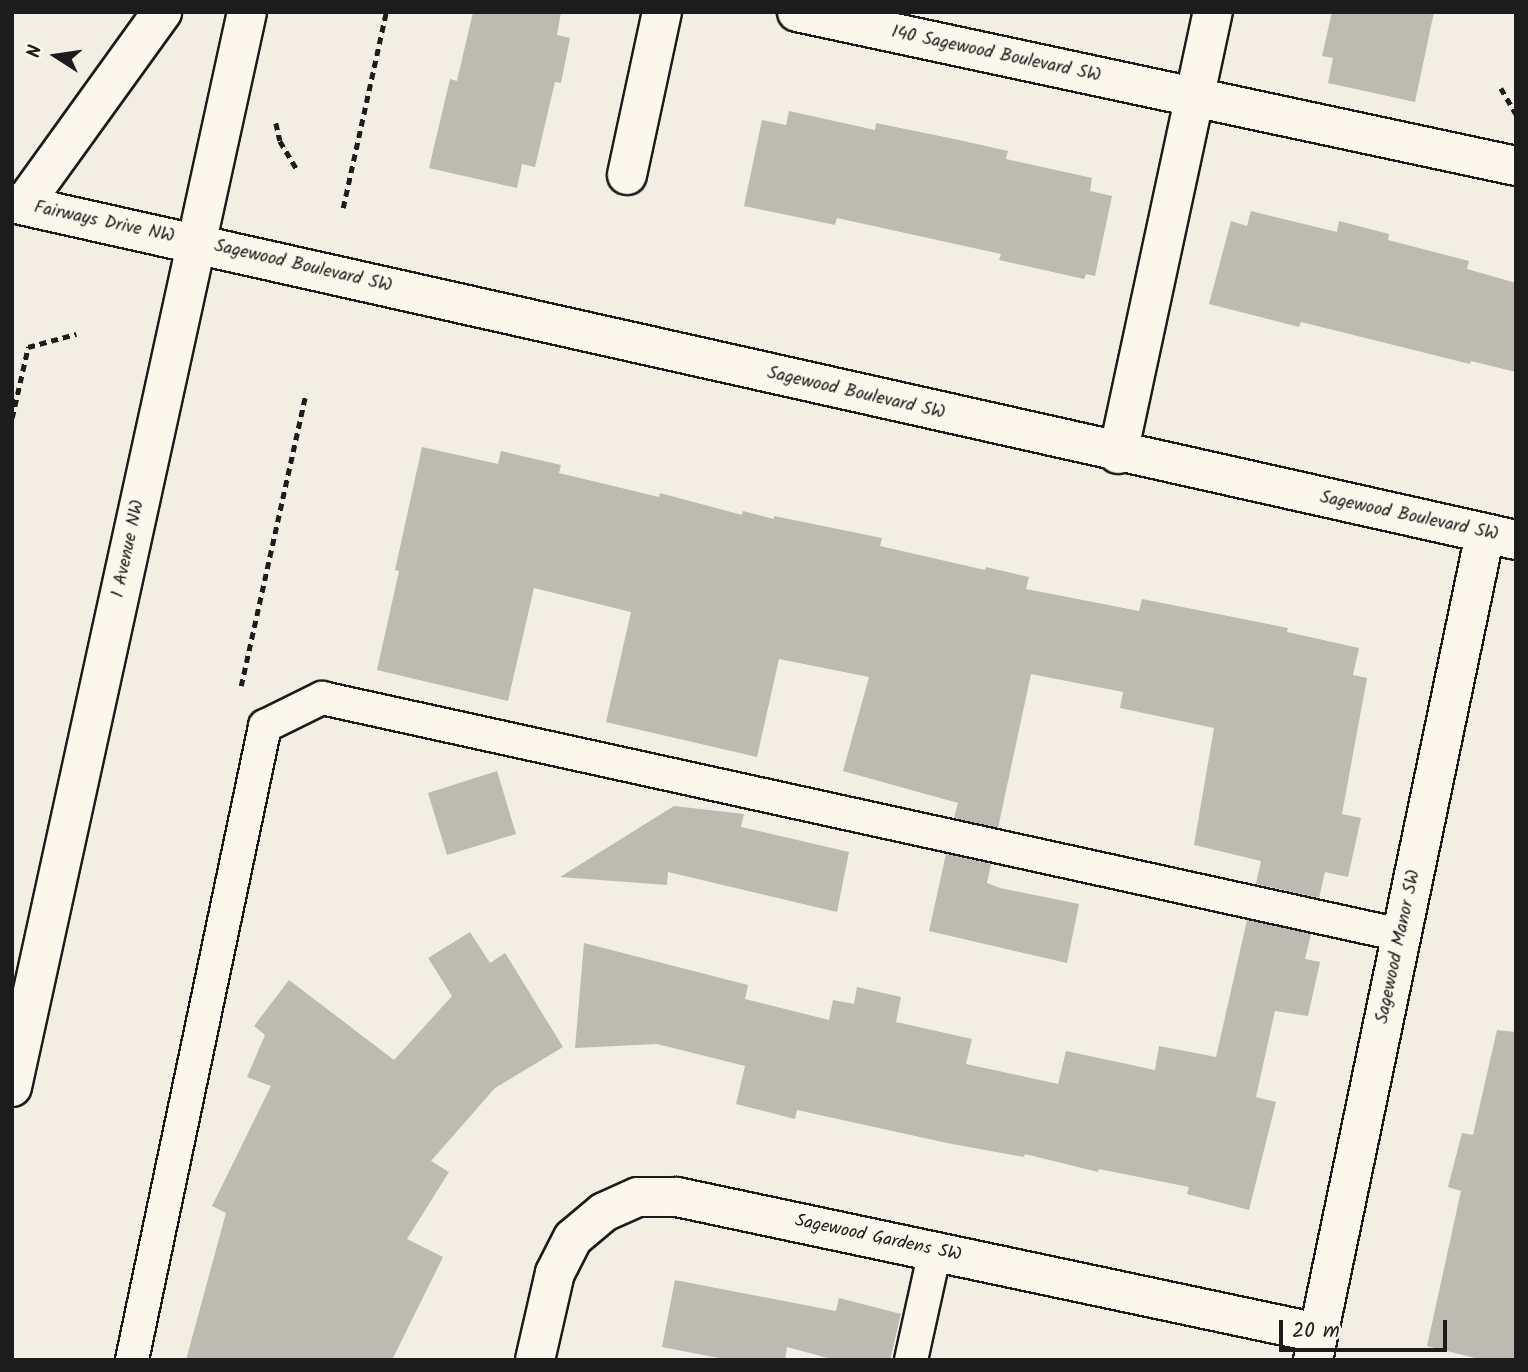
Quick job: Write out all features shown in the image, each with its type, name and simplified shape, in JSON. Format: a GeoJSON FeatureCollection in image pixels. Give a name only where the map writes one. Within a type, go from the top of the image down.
{"type":"FeatureCollection","features":[{"type":"Feature","properties":{"kind":"street"},"geometry":{"type":"LineString","coordinates":[[18,204],[162,12]]}},
{"type":"Feature","properties":{"kind":"street","name":"1 Avenue NW"},"geometry":{"type":"LineString","coordinates":[[12,1087],[247,12]]}},
{"type":"Feature","properties":{"kind":"street"},"geometry":{"type":"LineString","coordinates":[[626,175],[662,12]]}},
{"type":"Feature","properties":{"kind":"street","name":"140 Sagewood Boulevard SW"},"geometry":{"type":"LineString","coordinates":[[797,12],[1516,166]]}},
{"type":"Feature","properties":{"kind":"street"},"geometry":{"type":"LineString","coordinates":[[1118,454],[1213,12]]}},
{"type":"Feature","properties":{"kind":"street","name":"Fairways Drive NW"},"geometry":{"type":"LineString","coordinates":[[18,204],[196,243]]}},
{"type":"Feature","properties":{"kind":"street","name":"Sagewood Boulevard SW"},"geometry":{"type":"LineString","coordinates":[[196,243],[1118,454],[1501,537]]}},
{"type":"Feature","properties":{"kind":"street","name":"Sagewood Manor SW"},"geometry":{"type":"LineString","coordinates":[[1316,1346],[1401,935],[1501,537]]}},
{"type":"Feature","properties":{"kind":"street","name":"Sagewood Gardens SW"},"geometry":{"type":"LineString","coordinates":[[535,1360],[555,1273],[573,1238],[604,1212],[638,1197],[677,1197],[935,1251],[1316,1346]]}},
{"type":"Feature","properties":{"kind":"lane"},"geometry":{"type":"LineString","coordinates":[[132,1360],[265,726],[322,698],[1401,935]]}},
{"type":"Feature","properties":{"kind":"lane"},"geometry":{"type":"LineString","coordinates":[[911,1360],[935,1251]]}},
{"type":"Feature","properties":{"kind":"path"},"geometry":{"type":"LineString","coordinates":[[344,208],[386,12]]}},
{"type":"Feature","properties":{"kind":"path"},"geometry":{"type":"LineString","coordinates":[[1500,89],[1516,114]]}},
{"type":"Feature","properties":{"kind":"path"},"geometry":{"type":"LineString","coordinates":[[274,116],[280,141],[297,169]]}},
{"type":"Feature","properties":{"kind":"path"},"geometry":{"type":"LineString","coordinates":[[12,418],[28,347],[76,334]]}},
{"type":"Feature","properties":{"kind":"building"},"geometry":{"type":"Polygon","coordinates":[[[473,12],[561,12],[557,35],[570,38],[561,83],[555,82],[535,167],[522,164],[517,188],[429,168],[450,79],[457,81],[473,12]]]}},
{"type":"Feature","properties":{"kind":"building"},"geometry":{"type":"Polygon","coordinates":[[[1332,12],[1434,12],[1415,102],[1328,83],[1333,58],[1322,56],[1332,12]]]}},
{"type":"Feature","properties":{"kind":"building"},"geometry":{"type":"Polygon","coordinates":[[[789,111],[875,130],[876,123],[959,140],[1008,151],[1006,159],[1092,178],[1090,191],[1112,196],[1095,276],[1086,274],[1084,279],[999,260],[1001,254],[837,218],[835,225],[744,206],[762,120],[786,125],[789,111]]]}},
{"type":"Feature","properties":{"kind":"building"},"geometry":{"type":"Polygon","coordinates":[[[1251,211],[1337,232],[1339,221],[1389,234],[1388,240],[1469,261],[1467,269],[1516,283],[1516,372],[1471,361],[1470,364],[1301,322],[1299,327],[1209,304],[1231,221],[1247,226],[1251,211]]]}},
{"type":"Feature","properties":{"kind":"building"},"geometry":{"type":"Polygon","coordinates":[[[422,447],[498,464],[501,451],[561,465],[559,473],[659,497],[660,493],[742,515],[743,511],[774,519],[774,516],[882,538],[880,546],[985,570],[986,567],[1029,577],[1026,589],[1139,611],[1142,599],[1288,628],[1287,632],[1359,648],[1353,675],[1367,678],[1342,814],[1361,818],[1348,877],[1325,872],[1319,898],[1256,884],[1261,861],[1194,845],[1214,728],[1120,708],[1123,692],[1031,674],[998,828],[954,818],[958,803],[843,771],[869,677],[779,659],[757,757],[606,722],[631,612],[534,588],[508,701],[377,670],[399,571],[395,570],[422,447]]]}},
{"type":"Feature","properties":{"kind":"building"},"geometry":{"type":"Polygon","coordinates":[[[497,771],[516,834],[447,855],[428,793],[497,771]]]}},
{"type":"Feature","properties":{"kind":"building"},"geometry":{"type":"Polygon","coordinates":[[[674,806],[744,814],[741,827],[849,852],[837,912],[668,872],[667,885],[560,877],[674,806]]]}},
{"type":"Feature","properties":{"kind":"building"},"geometry":{"type":"Polygon","coordinates":[[[946,854],[991,864],[987,883],[1000,888],[1079,904],[1067,963],[929,931],[946,854]]]}},
{"type":"Feature","properties":{"kind":"building"},"geometry":{"type":"Polygon","coordinates":[[[1247,920],[1311,934],[1305,959],[1320,962],[1308,1016],[1275,1011],[1256,1097],[1276,1102],[1249,1210],[1187,1194],[1189,1187],[1099,1169],[1098,1172],[1025,1154],[1024,1157],[947,1143],[797,1110],[795,1119],[736,1104],[745,1066],[657,1044],[575,1048],[584,943],[748,985],[745,999],[829,1020],[833,1000],[854,1004],[857,987],[901,997],[896,1022],[972,1039],[966,1064],[1058,1084],[1066,1051],[1155,1070],[1159,1046],[1216,1057],[1247,920]]]}},
{"type":"Feature","properties":{"kind":"building"},"geometry":{"type":"Polygon","coordinates":[[[470,932],[490,963],[505,953],[563,1047],[495,1088],[431,1161],[449,1172],[407,1239],[443,1257],[392,1360],[186,1360],[226,1213],[212,1206],[271,1086],[247,1077],[265,1035],[254,1026],[289,980],[394,1060],[452,996],[428,958],[470,932]]]}},
{"type":"Feature","properties":{"kind":"building"},"geometry":{"type":"Polygon","coordinates":[[[1497,1030],[1516,1032],[1516,1360],[1483,1360],[1427,1346],[1461,1191],[1448,1187],[1462,1133],[1473,1135],[1497,1030]]]}},
{"type":"Feature","properties":{"kind":"building"},"geometry":{"type":"Polygon","coordinates":[[[675,1280],[836,1311],[839,1298],[901,1314],[890,1360],[835,1360],[787,1347],[785,1360],[729,1360],[662,1347],[675,1280]]]}}]}
